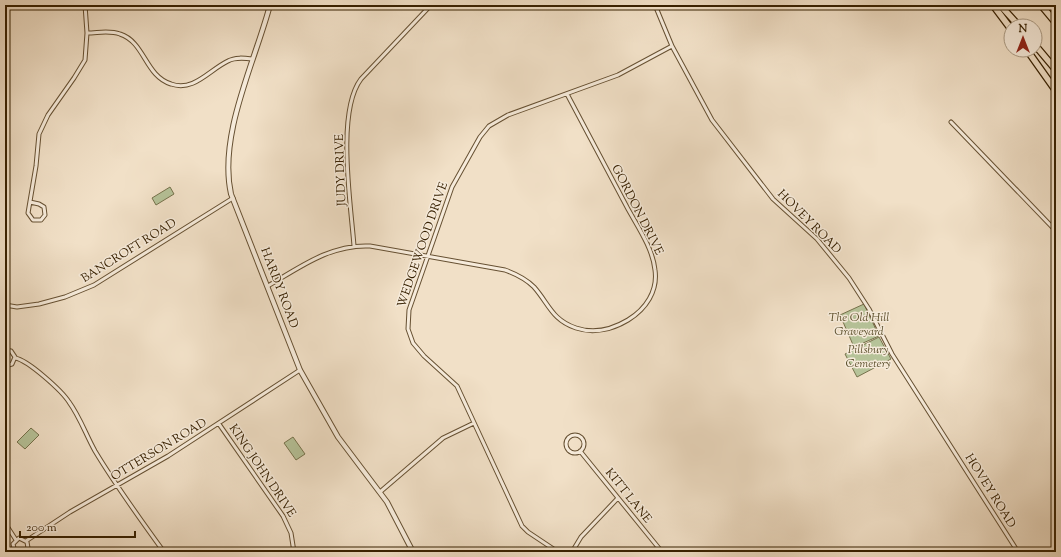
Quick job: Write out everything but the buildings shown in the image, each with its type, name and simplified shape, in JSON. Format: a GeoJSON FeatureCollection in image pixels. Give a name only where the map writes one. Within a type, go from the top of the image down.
{"type":"FeatureCollection","features":[{"type":"Feature","properties":{"kind":"highway"},"geometry":{"type":"LineString","coordinates":[[993,5],[1003,18]]}},
{"type":"Feature","properties":{"kind":"highway"},"geometry":{"type":"LineString","coordinates":[[1000,5],[1011,18]]}},
{"type":"Feature","properties":{"kind":"highway"},"geometry":{"type":"LineString","coordinates":[[1041,5],[1056,23]]}},
{"type":"Feature","properties":{"kind":"highway"},"geometry":{"type":"LineString","coordinates":[[1048,14],[1056,19]]}},
{"type":"Feature","properties":{"kind":"highway"},"geometry":{"type":"LineString","coordinates":[[1043,55],[1056,70]]}},
{"type":"Feature","properties":{"kind":"highway"},"geometry":{"type":"LineString","coordinates":[[1033,58],[1056,91]]}},
{"type":"Feature","properties":{"kind":"street"},"geometry":{"type":"LineString","coordinates":[[30,202],[44,207],[45,212],[41,220],[36,221],[29,216],[30,202],[36,166],[39,134],[48,115],[83,64],[87,33],[85,5]]}},
{"type":"Feature","properties":{"kind":"street","name":"HARDY ROAD"},"geometry":{"type":"LineString","coordinates":[[270,5],[252,59],[240,102],[228,159],[228,181],[233,198],[300,370],[338,437],[380,492],[396,517],[413,552]]}},
{"type":"Feature","properties":{"kind":"street","name":"JUDY DRIVE"},"geometry":{"type":"LineString","coordinates":[[354,246],[347,156],[350,108],[353,92],[366,73],[431,5]]}},
{"type":"Feature","properties":{"kind":"street","name":"HOVEY ROAD"},"geometry":{"type":"LineString","coordinates":[[654,5],[672,46],[706,111],[735,152],[773,199],[814,236],[849,278],[869,309],[892,354],[1018,552]]}},
{"type":"Feature","properties":{"kind":"street"},"geometry":{"type":"LineString","coordinates":[[87,33],[113,32],[126,37],[132,41],[159,78],[172,85],[179,86],[199,80],[228,61],[242,58],[252,59]]}},
{"type":"Feature","properties":{"kind":"street","name":"WEDGEWOOD DRIVE"},"geometry":{"type":"LineString","coordinates":[[558,552],[536,538],[522,526],[457,386],[418,350],[410,336],[408,318],[409,310],[452,187],[484,131],[494,122],[508,115],[618,75],[672,46]]}},
{"type":"Feature","properties":{"kind":"street","name":"GORDON DRIVE"},"geometry":{"type":"LineString","coordinates":[[268,286],[328,252],[354,246],[376,246],[497,268],[518,275],[535,289],[556,317],[580,329],[594,331],[611,328],[627,321],[641,310],[651,296],[656,278],[654,261],[567,94]]}},
{"type":"Feature","properties":{"kind":"street"},"geometry":{"type":"LineString","coordinates":[[951,122],[1056,231]]}},
{"type":"Feature","properties":{"kind":"street","name":"BANCROFT ROAD"},"geometry":{"type":"LineString","coordinates":[[5,305],[17,307],[39,304],[65,297],[94,285],[233,198]]}},
{"type":"Feature","properties":{"kind":"street"},"geometry":{"type":"LineString","coordinates":[[5,350],[13,352],[15,358],[12,364],[5,366]]}},
{"type":"Feature","properties":{"kind":"street"},"geometry":{"type":"LineString","coordinates":[[15,358],[24,362],[65,396],[116,486],[164,552]]}},
{"type":"Feature","properties":{"kind":"street","name":"OTTERSON ROAD"},"geometry":{"type":"LineString","coordinates":[[26,541],[65,515],[218,424],[300,370]]}},
{"type":"Feature","properties":{"kind":"street"},"geometry":{"type":"LineString","coordinates":[[380,492],[443,438],[474,423]]}},
{"type":"Feature","properties":{"kind":"street","name":"KING JOHN DRIVE"},"geometry":{"type":"LineString","coordinates":[[218,424],[283,516],[291,533],[294,552]]}},
{"type":"Feature","properties":{"kind":"street","name":"KITT LANE"},"geometry":{"type":"LineString","coordinates":[[573,435],[581,437],[584,443],[580,450],[575,453],[569,451],[566,443],[568,438],[573,435]]}},
{"type":"Feature","properties":{"kind":"street","name":"KITT LANE"},"geometry":{"type":"LineString","coordinates":[[580,450],[662,552]]}},
{"type":"Feature","properties":{"kind":"street"},"geometry":{"type":"LineString","coordinates":[[572,552],[581,537],[618,498]]}},
{"type":"Feature","properties":{"kind":"street"},"geometry":{"type":"LineString","coordinates":[[5,523],[16,540]]}},
{"type":"Feature","properties":{"kind":"street"},"geometry":{"type":"LineString","coordinates":[[13,551],[13,544],[16,540],[21,538],[26,541],[28,546],[25,552]]}},
{"type":"Feature","properties":{"kind":"green space"},"geometry":{"type":"Polygon","coordinates":[[[170,187],[174,194],[156,205],[152,198],[170,187]]]}},
{"type":"Feature","properties":{"kind":"green space","name":"The Old Hill Graveyard"},"geometry":{"type":"Polygon","coordinates":[[[864,304],[879,336],[854,347],[840,315],[864,304]]]}},
{"type":"Feature","properties":{"kind":"green space","name":"Pillsbury Cemetery"},"geometry":{"type":"Polygon","coordinates":[[[879,337],[891,359],[857,377],[845,354],[879,337]]]}},
{"type":"Feature","properties":{"kind":"green space"},"geometry":{"type":"Polygon","coordinates":[[[31,428],[39,435],[25,449],[17,442],[31,428]]]}},
{"type":"Feature","properties":{"kind":"green space"},"geometry":{"type":"Polygon","coordinates":[[[293,437],[305,454],[296,460],[284,443],[293,437]]]}}]}
